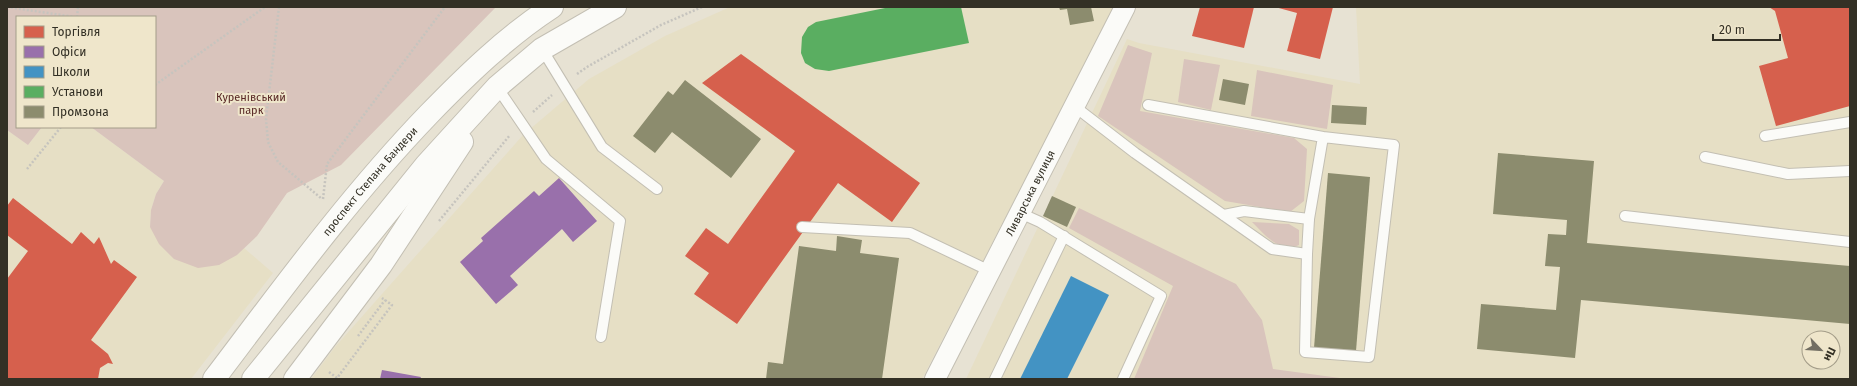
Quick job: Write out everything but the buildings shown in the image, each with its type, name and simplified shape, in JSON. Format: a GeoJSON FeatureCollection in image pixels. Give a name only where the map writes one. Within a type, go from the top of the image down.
{"type":"FeatureCollection","features":[{"type":"Feature","properties":{"kind":"main road","name":"проспект Степана Бандери"},"geometry":{"type":"LineString","coordinates":[[214,379],[330,226],[398,147],[470,72],[552,7]]}},
{"type":"Feature","properties":{"kind":"main road"},"geometry":{"type":"LineString","coordinates":[[253,379],[426,165],[497,87],[542,49],[615,7]]}},
{"type":"Feature","properties":{"kind":"main road"},"geometry":{"type":"LineString","coordinates":[[294,379],[381,265],[497,87]]}},
{"type":"Feature","properties":{"kind":"street","name":"Ливарська вулиця"},"geometry":{"type":"LineString","coordinates":[[935,379],[1125,7]]}},
{"type":"Feature","properties":{"kind":"lane"},"geometry":{"type":"LineString","coordinates":[[542,49],[602,147],[656,189]]}},
{"type":"Feature","properties":{"kind":"lane"},"geometry":{"type":"LineString","coordinates":[[497,87],[546,159],[620,221],[601,337]]}},
{"type":"Feature","properties":{"kind":"lane"},"geometry":{"type":"LineString","coordinates":[[1074,106],[1124,144],[1272,249],[1307,254]]}},
{"type":"Feature","properties":{"kind":"lane"},"geometry":{"type":"LineString","coordinates":[[1148,106],[1323,137],[1394,145],[1369,357],[1305,352],[1309,219],[1323,137]]}},
{"type":"Feature","properties":{"kind":"lane"},"geometry":{"type":"LineString","coordinates":[[1765,136],[1850,122]]}},
{"type":"Feature","properties":{"kind":"lane"},"geometry":{"type":"LineString","coordinates":[[1705,157],[1788,174],[1850,171]]}},
{"type":"Feature","properties":{"kind":"lane"},"geometry":{"type":"LineString","coordinates":[[1224,215],[1244,211],[1309,219]]}},
{"type":"Feature","properties":{"kind":"lane"},"geometry":{"type":"LineString","coordinates":[[1020,212],[1064,236],[1161,296],[1123,379]]}},
{"type":"Feature","properties":{"kind":"lane"},"geometry":{"type":"LineString","coordinates":[[1625,216],[1850,242]]}},
{"type":"Feature","properties":{"kind":"lane"},"geometry":{"type":"LineString","coordinates":[[802,227],[910,233],[990,271]]}},
{"type":"Feature","properties":{"kind":"lane"},"geometry":{"type":"LineString","coordinates":[[995,379],[1064,236]]}},
{"type":"Feature","properties":{"kind":"path"},"geometry":{"type":"LineString","coordinates":[[7,7],[69,16]]}},
{"type":"Feature","properties":{"kind":"path"},"geometry":{"type":"LineString","coordinates":[[156,84],[265,7]]}},
{"type":"Feature","properties":{"kind":"path"},"geometry":{"type":"LineString","coordinates":[[279,7],[266,119],[268,142],[278,162],[323,199],[327,164],[445,7]]}},
{"type":"Feature","properties":{"kind":"path"},"geometry":{"type":"LineString","coordinates":[[27,169],[60,128]]}},
{"type":"Feature","properties":{"kind":"path"},"geometry":{"type":"LineString","coordinates":[[329,372],[337,378],[392,305],[385,300],[358,336]]}},
{"type":"Feature","properties":{"kind":"shaded area"},"geometry":{"type":"Polygon","coordinates":[[[730,7],[1114,7],[922,379],[311,379],[335,347],[523,135],[589,79],[665,36],[730,7]]]}},
{"type":"Feature","properties":{"kind":"shaded area"},"geometry":{"type":"Polygon","coordinates":[[[1356,7],[1850,7],[1850,379],[966,379],[1127,39],[1139,43],[1360,84],[1356,7]]]}},
{"type":"Feature","properties":{"kind":"shaded area"},"geometry":{"type":"Polygon","coordinates":[[[41,128],[92,128],[164,181],[156,194],[151,210],[150,227],[237,255],[244,248],[273,273],[191,379],[7,379],[7,130],[28,145],[41,128]]]}},
{"type":"Feature","properties":{"kind":"green space","name":"Куренівський парк"},"geometry":{"type":"Polygon","coordinates":[[[7,7],[496,7],[341,165],[287,193],[257,236],[237,255],[219,265],[198,268],[174,259],[159,244],[150,227],[151,210],[156,194],[164,181],[92,128],[156,128],[156,16],[16,16],[16,128],[41,128],[28,145],[7,130],[7,7]]]}},
{"type":"Feature","properties":{"kind":"green space"},"geometry":{"type":"Polygon","coordinates":[[[1128,45],[1152,53],[1140,111],[1294,138],[1307,149],[1304,201],[1290,212],[1225,201],[1098,116],[1128,45]]]}},
{"type":"Feature","properties":{"kind":"green space"},"geometry":{"type":"Polygon","coordinates":[[[1184,59],[1220,65],[1211,110],[1178,102],[1184,59]]]}},
{"type":"Feature","properties":{"kind":"green space"},"geometry":{"type":"Polygon","coordinates":[[[1257,70],[1333,85],[1327,129],[1251,116],[1257,70]]]}},
{"type":"Feature","properties":{"kind":"green space"},"geometry":{"type":"Polygon","coordinates":[[[1079,208],[1236,284],[1262,320],[1273,369],[1347,379],[1134,379],[1173,286],[1069,228],[1079,208]]]}},
{"type":"Feature","properties":{"kind":"green space"},"geometry":{"type":"Polygon","coordinates":[[[1252,222],[1289,224],[1299,230],[1299,245],[1285,247],[1279,245],[1267,237],[1252,222]]]}}]}
